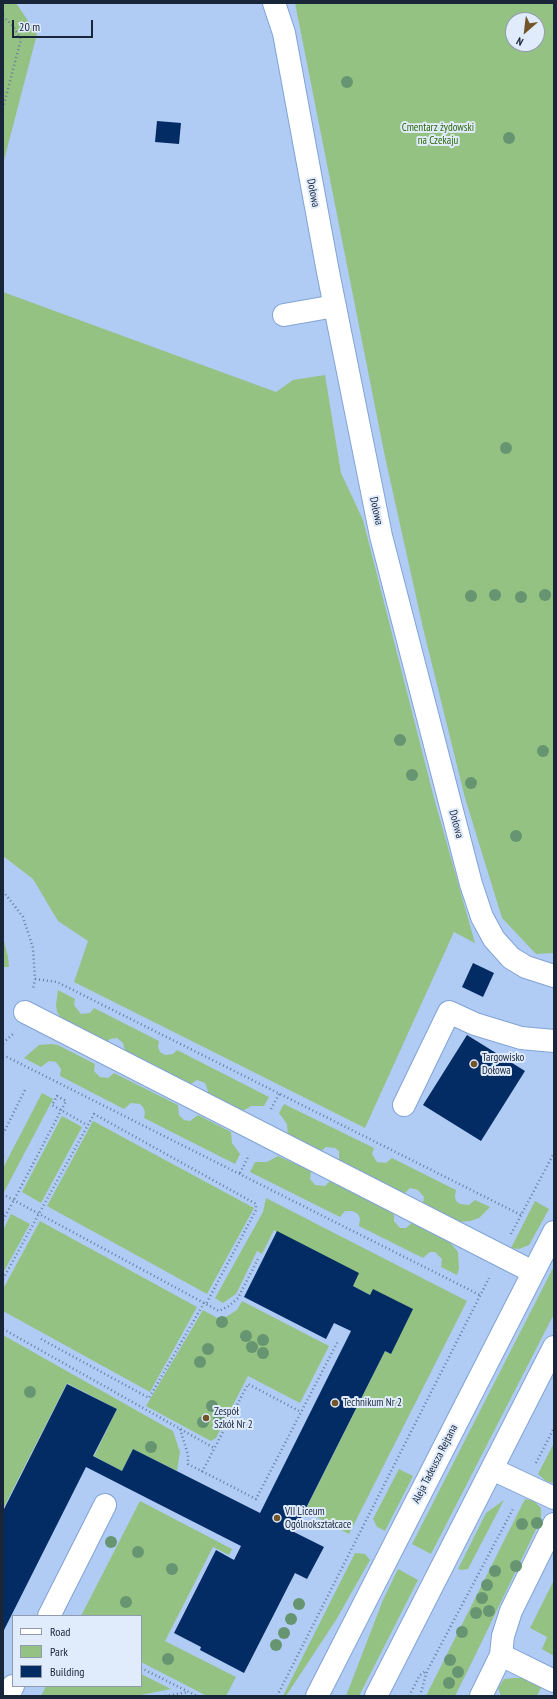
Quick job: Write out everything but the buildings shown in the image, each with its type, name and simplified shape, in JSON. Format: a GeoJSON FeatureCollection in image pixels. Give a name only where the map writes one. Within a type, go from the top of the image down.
{"type":"FeatureCollection","features":[{"type":"Feature","properties":{"kind":"street","name":"Dołowa"},"geometry":{"type":"LineString","coordinates":[[274,3],[284,33],[335,306],[381,536],[471,884],[482,917],[494,939],[511,958],[526,967],[554,976]]}},
{"type":"Feature","properties":{"kind":"street"},"geometry":{"type":"LineString","coordinates":[[284,315],[335,306]]}},
{"type":"Feature","properties":{"kind":"street"},"geometry":{"type":"LineString","coordinates":[[26,1012],[534,1272]]}},
{"type":"Feature","properties":{"kind":"street"},"geometry":{"type":"LineString","coordinates":[[404,1105],[449,1012],[475,1024],[521,1038],[554,1041]]}},
{"type":"Feature","properties":{"kind":"street","name":"Aleja Tadeusza Rejtana"},"geometry":{"type":"LineString","coordinates":[[317,1696],[554,1232]]}},
{"type":"Feature","properties":{"kind":"street"},"geometry":{"type":"LineString","coordinates":[[376,1696],[554,1347]]}},
{"type":"Feature","properties":{"kind":"street"},"geometry":{"type":"LineString","coordinates":[[492,1469],[554,1498]]}},
{"type":"Feature","properties":{"kind":"street"},"geometry":{"type":"LineString","coordinates":[[50,1615],[105,1505]]}},
{"type":"Feature","properties":{"kind":"street"},"geometry":{"type":"LineString","coordinates":[[481,1696],[501,1655],[503,1636],[511,1611],[554,1524]]}},
{"type":"Feature","properties":{"kind":"street"},"geometry":{"type":"LineString","coordinates":[[501,1655],[554,1681]]}},
{"type":"Feature","properties":{"kind":"street"},"geometry":{"type":"LineString","coordinates":[[8,1696],[12,1687]]}},
{"type":"Feature","properties":{"kind":"path"},"geometry":{"type":"LineString","coordinates":[[3,16],[12,25],[21,39],[3,108]]}},
{"type":"Feature","properties":{"kind":"path"},"geometry":{"type":"LineString","coordinates":[[3,892],[23,917],[33,948],[35,980],[26,1012],[13,1034],[3,1043]]}},
{"type":"Feature","properties":{"kind":"path"},"geometry":{"type":"LineString","coordinates":[[35,980],[57,982],[521,1215]]}},
{"type":"Feature","properties":{"kind":"path"},"geometry":{"type":"LineString","coordinates":[[3,1055],[480,1295]]}},
{"type":"Feature","properties":{"kind":"path"},"geometry":{"type":"LineString","coordinates":[[3,1134],[26,1088]]}},
{"type":"Feature","properties":{"kind":"path"},"geometry":{"type":"LineString","coordinates":[[3,1220],[58,1115],[62,1108],[66,1101],[56,1096],[52,1104],[61,1110],[87,1126]]}},
{"type":"Feature","properties":{"kind":"path"},"geometry":{"type":"LineString","coordinates":[[3,1279],[94,1114],[256,1204],[256,1210],[205,1303],[149,1398],[41,1339]]}},
{"type":"Feature","properties":{"kind":"path"},"geometry":{"type":"LineString","coordinates":[[276,1696],[554,1153]]}},
{"type":"Feature","properties":{"kind":"path"},"geometry":{"type":"LineString","coordinates":[[6,1196],[219,1311],[238,1298],[259,1256]]}},
{"type":"Feature","properties":{"kind":"path"},"geometry":{"type":"LineString","coordinates":[[3,1329],[214,1448]]}},
{"type":"Feature","properties":{"kind":"path"},"geometry":{"type":"LineString","coordinates":[[180,1429],[187,1449],[188,1464],[256,1499],[338,1341]]}},
{"type":"Feature","properties":{"kind":"path"},"geometry":{"type":"LineString","coordinates":[[202,1472],[248,1384],[301,1412]]}},
{"type":"Feature","properties":{"kind":"path"},"geometry":{"type":"LineString","coordinates":[[420,1696],[427,1671],[554,1428]]}},
{"type":"Feature","properties":{"kind":"path"},"geometry":{"type":"LineString","coordinates":[[142,1668],[197,1696]]}},
{"type":"Feature","properties":{"kind":"path"},"geometry":{"type":"LineString","coordinates":[[410,1696],[420,1675],[427,1671]]}},
{"type":"Feature","properties":{"kind":"path"},"geometry":{"type":"LineString","coordinates":[[165,1696],[189,1692]]}},
{"type":"Feature","properties":{"kind":"green space"},"geometry":{"type":"Polygon","coordinates":[[[3,3],[16,3],[37,34],[3,164],[3,3]]]}},
{"type":"Feature","properties":{"kind":"green space","name":"Cmentarz żydowski na Czekaju"},"geometry":{"type":"Polygon","coordinates":[[[295,3],[554,3],[554,953],[536,954],[502,918],[465,798],[423,628],[385,457],[295,3]]]}},
{"type":"Feature","properties":{"kind":"green space"},"geometry":{"type":"Polygon","coordinates":[[[3,292],[276,392],[293,380],[325,375],[341,473],[363,520],[434,798],[475,943],[454,932],[365,1128],[74,982],[88,941],[58,921],[33,879],[3,856],[3,292]]]}},
{"type":"Feature","properties":{"kind":"green space"},"geometry":{"type":"Polygon","coordinates":[[[3,937],[8,957],[9,967],[3,967],[3,937]]]}},
{"type":"Feature","properties":{"kind":"green space"},"geometry":{"type":"Polygon","coordinates":[[[58,990],[75,999],[74,1005],[81,1014],[90,1013],[94,1008],[159,1041],[158,1047],[160,1052],[165,1055],[173,1054],[177,1050],[269,1097],[264,1106],[251,1106],[241,1112],[207,1096],[208,1091],[205,1083],[197,1080],[188,1086],[125,1051],[123,1043],[117,1038],[110,1039],[105,1044],[62,1019],[57,1012],[56,1005],[58,990]]]}},
{"type":"Feature","properties":{"kind":"green space"},"geometry":{"type":"Polygon","coordinates":[[[39,1045],[58,1045],[95,1064],[94,1071],[100,1077],[108,1078],[114,1073],[178,1105],[179,1115],[184,1120],[190,1121],[198,1115],[231,1132],[232,1143],[240,1154],[235,1164],[144,1118],[145,1112],[140,1104],[131,1103],[124,1109],[60,1076],[61,1069],[56,1062],[49,1061],[41,1067],[24,1058],[39,1045]]]}},
{"type":"Feature","properties":{"kind":"green space"},"geometry":{"type":"Polygon","coordinates":[[[42,1093],[53,1099],[3,1194],[3,1168],[42,1093]]]}},
{"type":"Feature","properties":{"kind":"green space"},"geometry":{"type":"Polygon","coordinates":[[[284,1104],[374,1148],[372,1154],[377,1162],[386,1163],[392,1158],[456,1190],[456,1201],[460,1204],[469,1205],[475,1200],[490,1207],[479,1218],[470,1221],[458,1222],[423,1203],[424,1197],[418,1190],[410,1188],[404,1194],[339,1161],[339,1151],[335,1148],[326,1147],[320,1152],[288,1136],[287,1124],[279,1113],[284,1104]]]}},
{"type":"Feature","properties":{"kind":"green space"},"geometry":{"type":"Polygon","coordinates":[[[62,1116],[82,1127],[41,1203],[22,1192],[62,1116]]]}},
{"type":"Feature","properties":{"kind":"green space"},"geometry":{"type":"Polygon","coordinates":[[[93,1121],[254,1208],[207,1294],[47,1206],[93,1121]]]}},
{"type":"Feature","properties":{"kind":"green space"},"geometry":{"type":"Polygon","coordinates":[[[278,1156],[311,1171],[310,1179],[315,1185],[325,1186],[330,1181],[394,1213],[394,1221],[400,1228],[406,1228],[413,1222],[448,1240],[458,1252],[459,1269],[457,1275],[441,1267],[442,1259],[435,1252],[430,1252],[423,1258],[359,1226],[360,1219],[358,1214],[352,1211],[345,1211],[340,1217],[250,1172],[255,1162],[267,1162],[278,1156]]]}},
{"type":"Feature","properties":{"kind":"green space"},"geometry":{"type":"Polygon","coordinates":[[[266,1198],[467,1301],[349,1534],[305,1511],[385,1351],[391,1354],[370,1295],[353,1286],[274,1230],[262,1254],[257,1251],[236,1294],[223,1303],[215,1298],[263,1212],[266,1198]]]}},
{"type":"Feature","properties":{"kind":"green space"},"geometry":{"type":"Polygon","coordinates":[[[535,1201],[549,1209],[529,1245],[519,1249],[511,1248],[535,1201]]]}},
{"type":"Feature","properties":{"kind":"green space"},"geometry":{"type":"Polygon","coordinates":[[[11,1214],[30,1224],[3,1273],[3,1230],[11,1214]]]}},
{"type":"Feature","properties":{"kind":"green space"},"geometry":{"type":"Polygon","coordinates":[[[40,1221],[197,1307],[150,1392],[3,1311],[3,1289],[40,1221]]]}},
{"type":"Feature","properties":{"kind":"green space"},"geometry":{"type":"Polygon","coordinates":[[[554,1266],[554,1314],[431,1554],[412,1544],[554,1266]]]}},
{"type":"Feature","properties":{"kind":"green space"},"geometry":{"type":"Polygon","coordinates":[[[242,1301],[329,1346],[300,1403],[248,1376],[216,1438],[211,1441],[146,1406],[203,1310],[221,1320],[237,1310],[242,1301]]]}},
{"type":"Feature","properties":{"kind":"green space"},"geometry":{"type":"Polygon","coordinates":[[[3,1335],[173,1431],[180,1452],[177,1471],[133,1449],[122,1471],[94,1456],[117,1409],[67,1383],[3,1509],[3,1335]]]}},
{"type":"Feature","properties":{"kind":"green space"},"geometry":{"type":"Polygon","coordinates":[[[554,1443],[554,1483],[546,1481],[538,1474],[554,1443]]]}},
{"type":"Feature","properties":{"kind":"green space"},"geometry":{"type":"Polygon","coordinates":[[[399,1469],[413,1476],[385,1531],[377,1527],[373,1519],[399,1469]]]}},
{"type":"Feature","properties":{"kind":"green space"},"geometry":{"type":"Polygon","coordinates":[[[525,1499],[534,1501],[541,1508],[541,1519],[455,1696],[426,1696],[525,1499]]]}},
{"type":"Feature","properties":{"kind":"green space"},"geometry":{"type":"Polygon","coordinates":[[[504,1500],[468,1569],[458,1569],[486,1513],[504,1500]]]}},
{"type":"Feature","properties":{"kind":"green space"},"geometry":{"type":"Polygon","coordinates":[[[140,1501],[232,1549],[229,1555],[213,1547],[165,1641],[236,1677],[226,1696],[207,1696],[142,1663],[142,1615],[82,1615],[140,1501]]]}},
{"type":"Feature","properties":{"kind":"green space"},"geometry":{"type":"Polygon","coordinates":[[[355,1553],[365,1554],[370,1560],[336,1620],[286,1696],[283,1696],[355,1553]]]}},
{"type":"Feature","properties":{"kind":"green space"},"geometry":{"type":"Polygon","coordinates":[[[398,1569],[418,1580],[359,1696],[346,1696],[383,1600],[398,1569]]]}},
{"type":"Feature","properties":{"kind":"green space"},"geometry":{"type":"Polygon","coordinates":[[[554,1580],[554,1656],[542,1649],[547,1637],[530,1628],[554,1580]]]}},
{"type":"Feature","properties":{"kind":"green space"},"geometry":{"type":"Polygon","coordinates":[[[142,1674],[171,1689],[136,1696],[41,1696],[46,1687],[142,1687],[142,1674]]]}},
{"type":"Feature","properties":{"kind":"green space"},"geometry":{"type":"Polygon","coordinates":[[[523,1678],[542,1686],[537,1696],[501,1696],[498,1688],[504,1679],[523,1678]]]}},
{"type":"Feature","properties":{"kind":"place","name":"Targowisko Dołowa"},"geometry":{"type":"Point","coordinates":[474,1064]}},
{"type":"Feature","properties":{"kind":"place","name":"Technikum Nr 2"},"geometry":{"type":"Point","coordinates":[335,1403]}},
{"type":"Feature","properties":{"kind":"place","name":"Zespół Szkół Nr 2"},"geometry":{"type":"Point","coordinates":[206,1418]}},
{"type":"Feature","properties":{"kind":"place","name":"VII Liceum Ogólnokształcace"},"geometry":{"type":"Point","coordinates":[277,1518]}}]}
